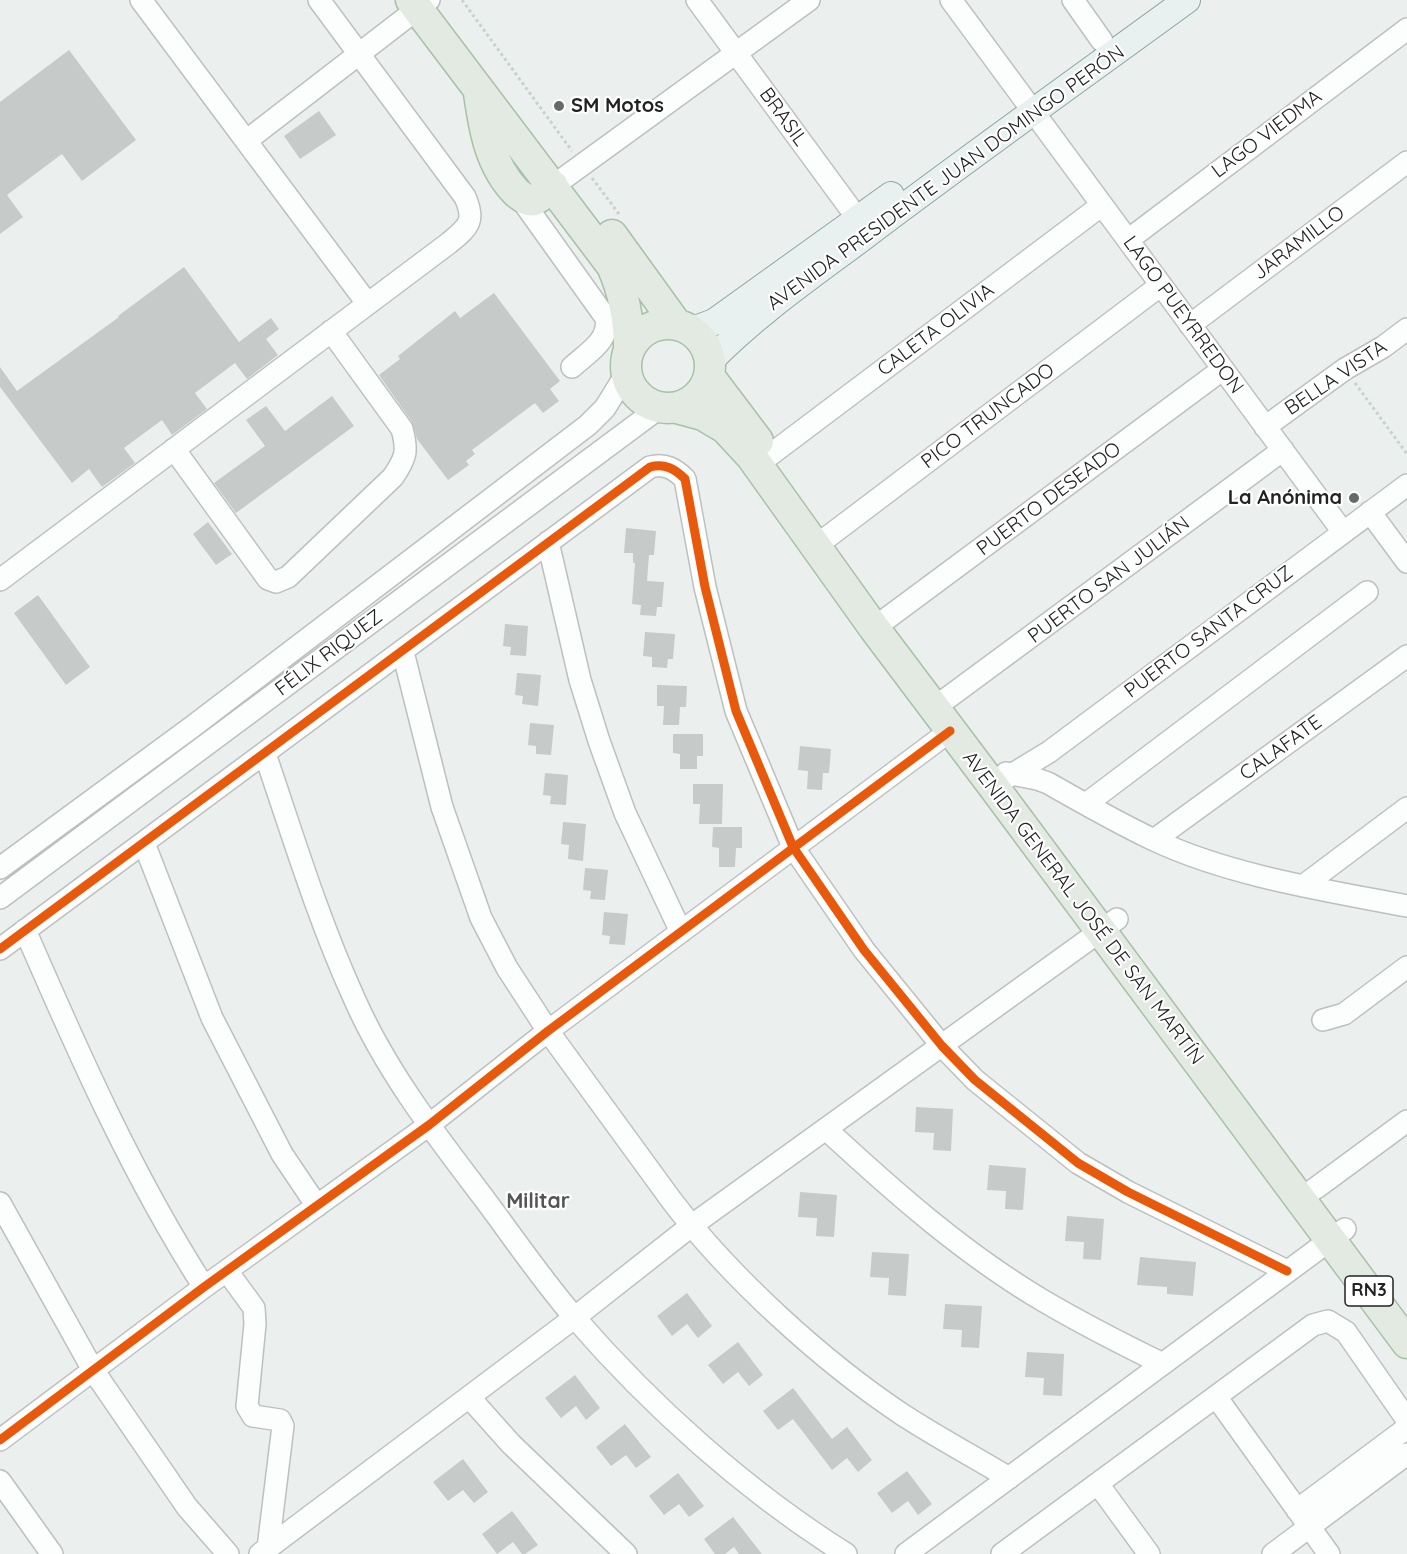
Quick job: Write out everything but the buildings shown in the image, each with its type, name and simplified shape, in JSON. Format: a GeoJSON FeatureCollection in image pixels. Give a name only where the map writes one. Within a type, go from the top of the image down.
{"type":"FeatureCollection","features":[{"type":"Feature","properties":{"kind":"highway"},"geometry":{"type":"LineString","coordinates":[[423,2],[478,87],[485,130],[492,154],[501,172],[540,193]]}},
{"type":"Feature","properties":{"kind":"highway","name":"AVENIDA GENERAL JOSÉ DE SAN MARTÍN"},"geometry":{"type":"LineString","coordinates":[[423,2],[540,193],[612,266],[621,285],[629,320],[628,361],[631,387],[639,398],[668,408],[703,415],[725,428],[821,540],[945,712],[1001,781],[1308,1194],[1407,1343]]}},
{"type":"Feature","properties":{"kind":"highway","name":"AVENIDA GENERAL JOSÉ DE SAN MARTÍN"},"geometry":{"type":"LineString","coordinates":[[540,193],[684,328],[700,339],[706,349],[709,369],[770,455],[821,540]]}},
{"type":"Feature","properties":{"kind":"highway"},"geometry":{"type":"LineString","coordinates":[[628,361],[638,336],[650,328],[663,324],[684,328]]}},
{"type":"Feature","properties":{"kind":"highway"},"geometry":{"type":"LineString","coordinates":[[668,408],[698,397],[705,387],[709,369]]}},
{"type":"Feature","properties":{"kind":"highway","name":"AVENIDA GENERAL JOSÉ DE SAN MARTÍN"},"geometry":{"type":"LineString","coordinates":[[945,712],[971,756],[1001,781]]}},
{"type":"Feature","properties":{"kind":"highway","name":"AVENIDA GENERAL JOSÉ DE SAN MARTÍN"},"geometry":{"type":"LineString","coordinates":[[1337,1235],[1407,1313]]}},
{"type":"Feature","properties":{"kind":"main road","name":"AVENIDA PRESIDENTE JUAN DOMINGO PERÓN"},"geometry":{"type":"LineString","coordinates":[[1028,105],[1102,41],[1157,0]]}},
{"type":"Feature","properties":{"kind":"main road","name":"AVENIDA PRESIDENTE JUAN DOMINGO PERÓN"},"geometry":{"type":"LineString","coordinates":[[684,328],[714,322],[863,226],[1028,105],[1186,0]]}},
{"type":"Feature","properties":{"kind":"main road","name":"AVENIDA PRESIDENTE JUAN DOMINGO PERÓN"},"geometry":{"type":"LineString","coordinates":[[709,369],[731,339],[863,226]]}},
{"type":"Feature","properties":{"kind":"street"},"geometry":{"type":"LineString","coordinates":[[141,0],[368,303]]}},
{"type":"Feature","properties":{"kind":"street"},"geometry":{"type":"LineString","coordinates":[[0,579],[466,228],[471,217],[465,196],[319,0]]}},
{"type":"Feature","properties":{"kind":"street","name":"BRASIL"},"geometry":{"type":"LineString","coordinates":[[697,0],[863,226]]}},
{"type":"Feature","properties":{"kind":"street"},"geometry":{"type":"LineString","coordinates":[[572,367],[603,338],[607,327],[606,318],[540,193],[808,0]]}},
{"type":"Feature","properties":{"kind":"street","name":"LAGO PUEYRREDON"},"geometry":{"type":"LineString","coordinates":[[951,0],[1343,532]]}},
{"type":"Feature","properties":{"kind":"street"},"geometry":{"type":"LineString","coordinates":[[1073,0],[1102,41]]}},
{"type":"Feature","properties":{"kind":"street"},"geometry":{"type":"LineString","coordinates":[[246,141],[360,54],[423,2]]}},
{"type":"Feature","properties":{"kind":"street","name":"LAGO VIEDMA"},"geometry":{"type":"LineString","coordinates":[[1128,240],[1407,29]]}},
{"type":"Feature","properties":{"kind":"street","name":"JARAMILLO"},"geometry":{"type":"LineString","coordinates":[[1190,325],[1407,162]]}},
{"type":"Feature","properties":{"kind":"street","name":"CALETA OLIVIA"},"geometry":{"type":"LineString","coordinates":[[770,455],[1102,206]]}},
{"type":"Feature","properties":{"kind":"street","name":"PICO TRUNCADO"},"geometry":{"type":"LineString","coordinates":[[821,540],[1161,285]]}},
{"type":"Feature","properties":{"kind":"street","name":"BELLA VISTA"},"geometry":{"type":"LineString","coordinates":[[1265,427],[1345,369],[1383,347],[1407,329]]}},
{"type":"Feature","properties":{"kind":"street"},"geometry":{"type":"LineString","coordinates":[[174,449],[268,579],[276,582],[288,577],[393,477],[404,462],[407,446],[402,429],[331,331]]}},
{"type":"Feature","properties":{"kind":"street","name":"FÉLIX RIQUEZ"},"geometry":{"type":"LineString","coordinates":[[0,868],[192,727],[588,425],[605,408],[628,361]]}},
{"type":"Feature","properties":{"kind":"street","name":"PUERTO DESEADO"},"geometry":{"type":"LineString","coordinates":[[882,622],[1223,369]]}},
{"type":"Feature","properties":{"kind":"street","name":"FÉLIX RIQUEZ"},"geometry":{"type":"LineString","coordinates":[[0,898],[668,408]]}},
{"type":"Feature","properties":{"kind":"street","name":"PUERTO SAN JULIÁN"},"geometry":{"type":"LineString","coordinates":[[0,1440],[204,1287],[429,1125],[548,1031],[793,847],[945,712],[1283,450]]}},
{"type":"Feature","properties":{"kind":"street"},"geometry":{"type":"LineString","coordinates":[[0,949],[650,467],[658,465],[668,467],[677,471],[685,479],[705,587],[736,711],[793,847],[864,950],[942,1047],[975,1080],[1078,1163],[1128,1192],[1287,1271]]}},
{"type":"Feature","properties":{"kind":"street","name":"PUERTO SANTA CRUZ"},"geometry":{"type":"LineString","coordinates":[[1001,781],[1049,752],[1407,485]]}},
{"type":"Feature","properties":{"kind":"street"},"geometry":{"type":"LineString","coordinates":[[1370,512],[1407,562]]}},
{"type":"Feature","properties":{"kind":"street"},"geometry":{"type":"LineString","coordinates":[[548,543],[580,680],[599,741],[625,813],[681,932]]}},
{"type":"Feature","properties":{"kind":"street"},"geometry":{"type":"LineString","coordinates":[[1086,804],[1367,591]]}},
{"type":"Feature","properties":{"kind":"street"},"geometry":{"type":"LineString","coordinates":[[403,652],[442,807],[477,908],[507,968],[548,1031],[691,1226],[754,1292],[820,1353],[902,1414],[1009,1478]]}},
{"type":"Feature","properties":{"kind":"street","name":"CALAFATE"},"geometry":{"type":"LineString","coordinates":[[1154,840],[1407,656]]}},
{"type":"Feature","properties":{"kind":"street"},"geometry":{"type":"LineString","coordinates":[[265,754],[321,916],[354,998],[390,1066],[429,1125],[574,1318],[636,1383],[703,1447],[776,1506],[846,1554]]}},
{"type":"Feature","properties":{"kind":"street"},"geometry":{"type":"LineString","coordinates":[[1001,781],[1037,779],[1154,840],[1217,863],[1303,886],[1407,906]]}},
{"type":"Feature","properties":{"kind":"street"},"geometry":{"type":"LineString","coordinates":[[1303,886],[1407,808]]}},
{"type":"Feature","properties":{"kind":"street"},"geometry":{"type":"LineString","coordinates":[[144,843],[212,1018],[282,1154],[317,1206]]}},
{"type":"Feature","properties":{"kind":"street"},"geometry":{"type":"LineString","coordinates":[[264,1551],[574,1318],[691,1226],[1109,926]]}},
{"type":"Feature","properties":{"kind":"street"},"geometry":{"type":"LineString","coordinates":[[25,930],[104,1104],[176,1243],[204,1287]]}},
{"type":"Feature","properties":{"kind":"street"},"geometry":{"type":"LineString","coordinates":[[1323,1020],[1344,1014],[1407,968]]}},
{"type":"Feature","properties":{"kind":"street"},"geometry":{"type":"LineString","coordinates":[[1308,1194],[1407,1121]]}},
{"type":"Feature","properties":{"kind":"street"},"geometry":{"type":"LineString","coordinates":[[827,1130],[897,1195],[965,1248],[1041,1299],[1163,1364]]}},
{"type":"Feature","properties":{"kind":"street"},"geometry":{"type":"LineString","coordinates":[[0,1203],[93,1370],[187,1508],[228,1554]]}},
{"type":"Feature","properties":{"kind":"street"},"geometry":{"type":"LineString","coordinates":[[906,1554],[1337,1235]]}},
{"type":"Feature","properties":{"kind":"street"},"geometry":{"type":"LineString","coordinates":[[227,1271],[254,1308],[255,1324],[247,1406],[253,1416],[280,1420],[283,1426],[264,1551]]}},
{"type":"Feature","properties":{"kind":"street"},"geometry":{"type":"LineString","coordinates":[[1002,1554],[1217,1398],[1313,1325],[1328,1321],[1346,1332],[1407,1420]]}},
{"type":"Feature","properties":{"kind":"street"},"geometry":{"type":"LineString","coordinates":[[469,1397],[510,1444],[626,1554]]}},
{"type":"Feature","properties":{"kind":"street"},"geometry":{"type":"LineString","coordinates":[[1217,1398],[1329,1554]]}},
{"type":"Feature","properties":{"kind":"street"},"geometry":{"type":"LineString","coordinates":[[1273,1554],[1303,1519],[1407,1428]]}},
{"type":"Feature","properties":{"kind":"street"},"geometry":{"type":"LineString","coordinates":[[1303,1519],[1407,1454]]}},
{"type":"Feature","properties":{"kind":"street"},"geometry":{"type":"LineString","coordinates":[[0,1481],[52,1554]]}},
{"type":"Feature","properties":{"kind":"street"},"geometry":{"type":"LineString","coordinates":[[1098,1484],[1149,1554]]}},
{"type":"Feature","properties":{"kind":"path"},"geometry":{"type":"LineString","coordinates":[[1345,369],[1407,454]]}},
{"type":"Feature","properties":{"kind":"cycle path"},"geometry":{"type":"LineString","coordinates":[[0,949],[650,467],[665,466],[685,479],[705,587],[736,711],[793,847],[864,950],[942,1046],[975,1080],[1078,1163],[1128,1192],[1287,1271]]}},
{"type":"Feature","properties":{"kind":"cycle path"},"geometry":{"type":"LineString","coordinates":[[0,1440],[204,1287],[429,1125],[548,1031],[950,731]]}},
{"type":"Feature","properties":{"kind":"place","name":"SM Motos"},"geometry":{"type":"Point","coordinates":[559,106]}},
{"type":"Feature","properties":{"kind":"place","name":"La Anónima"},"geometry":{"type":"Point","coordinates":[1354,498]}},
{"type":"Feature","properties":{"kind":"district","name":"Militar"},"geometry":{"type":"Point","coordinates":[538,1202]}}]}
